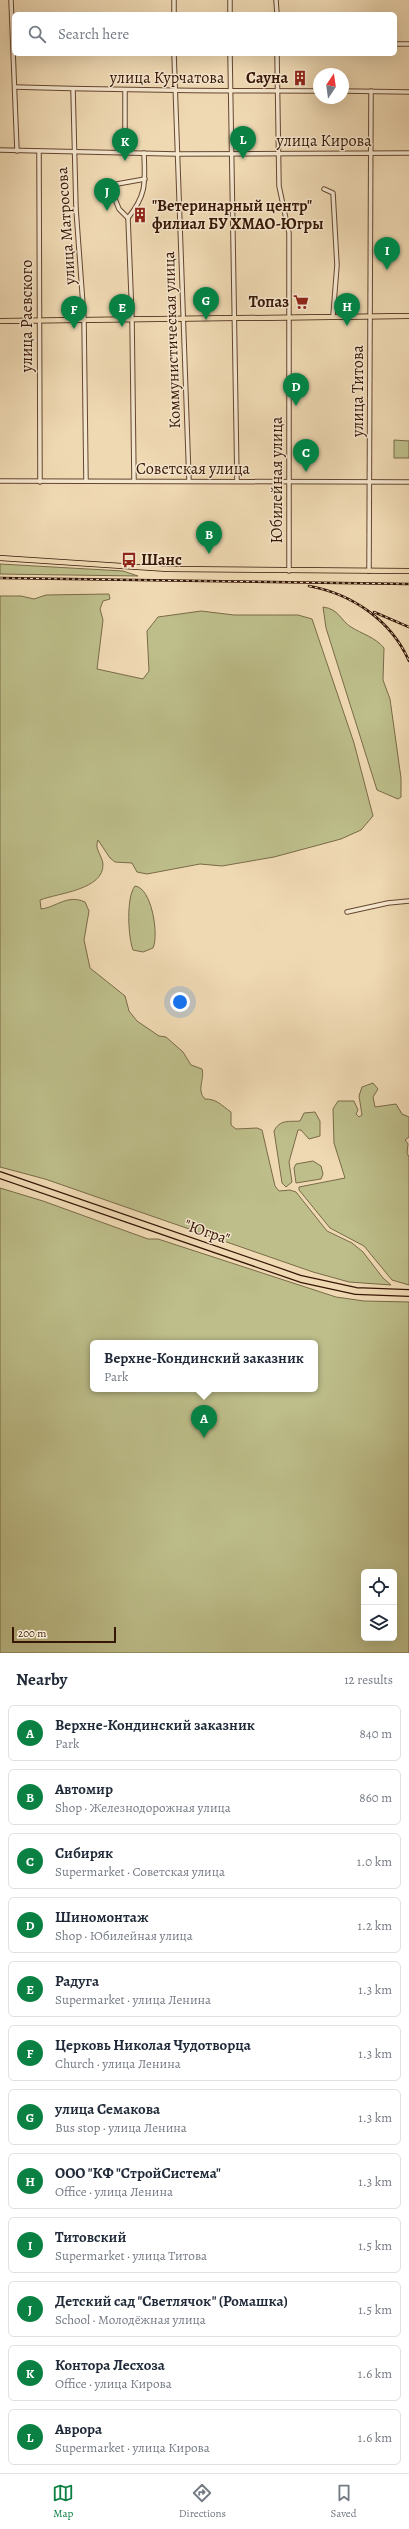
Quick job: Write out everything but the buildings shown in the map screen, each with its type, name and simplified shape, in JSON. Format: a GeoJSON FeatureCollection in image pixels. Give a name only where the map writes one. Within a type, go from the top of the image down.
{"type":"FeatureCollection","features":[{"type":"Feature","properties":{"kind":"highway","name":"\"Югра\""},"geometry":{"type":"LineString","coordinates":[[0,1175],[319,1284],[373,1293],[409,1293]]}},
{"type":"Feature","properties":{"kind":"main road"},"geometry":{"type":"LineString","coordinates":[[0,321],[84,318],[235,316],[409,316]]}},
{"type":"Feature","properties":{"kind":"main road"},"geometry":{"type":"LineString","coordinates":[[0,558],[168,569],[409,571]]}},
{"type":"Feature","properties":{"kind":"street"},"geometry":{"type":"LineString","coordinates":[[11,0],[12,22]]}},
{"type":"Feature","properties":{"kind":"street"},"geometry":{"type":"LineString","coordinates":[[174,0],[174,12]]}},
{"type":"Feature","properties":{"kind":"street"},"geometry":{"type":"LineString","coordinates":[[230,0],[230,12]]}},
{"type":"Feature","properties":{"kind":"street"},"geometry":{"type":"LineString","coordinates":[[276,0],[277,12]]}},
{"type":"Feature","properties":{"kind":"street"},"geometry":{"type":"LineString","coordinates":[[397,44],[409,44]]}},
{"type":"Feature","properties":{"kind":"street"},"geometry":{"type":"LineString","coordinates":[[14,56],[18,150]]}},
{"type":"Feature","properties":{"kind":"street","name":"Коммунистическая улица"},"geometry":{"type":"LineString","coordinates":[[174,56],[176,154],[184,317],[189,481]]}},
{"type":"Feature","properties":{"kind":"street"},"geometry":{"type":"LineString","coordinates":[[230,56],[237,481]]}},
{"type":"Feature","properties":{"kind":"street","name":"Юбилейная улица"},"geometry":{"type":"LineString","coordinates":[[277,56],[279,189],[288,225],[290,316],[289,570]]}},
{"type":"Feature","properties":{"kind":"street","name":"улица Курчатова"},"geometry":{"type":"LineString","coordinates":[[15,87],[125,91],[175,89],[313,91]]}},
{"type":"Feature","properties":{"kind":"street","name":"улица Матросова"},"geometry":{"type":"LineString","coordinates":[[73,89],[73,152],[84,318],[86,481]]}},
{"type":"Feature","properties":{"kind":"street"},"geometry":{"type":"LineString","coordinates":[[125,91],[125,153]]}},
{"type":"Feature","properties":{"kind":"street"},"geometry":{"type":"LineString","coordinates":[[349,91],[409,92]]}},
{"type":"Feature","properties":{"kind":"street","name":"улица Титова"},"geometry":{"type":"LineString","coordinates":[[369,571],[371,91]]}},
{"type":"Feature","properties":{"kind":"street","name":"улица Кирова"},"geometry":{"type":"LineString","coordinates":[[0,150],[176,154],[409,153]]}},
{"type":"Feature","properties":{"kind":"street","name":"улица Раевского"},"geometry":{"type":"LineString","coordinates":[[39,151],[40,482]]}},
{"type":"Feature","properties":{"kind":"street"},"geometry":{"type":"LineString","coordinates":[[134,481],[132,318],[128,218],[142,198],[145,180],[144,153]]}},
{"type":"Feature","properties":{"kind":"street"},"geometry":{"type":"LineString","coordinates":[[128,218],[119,208],[111,189],[117,184],[145,180]]}},
{"type":"Feature","properties":{"kind":"street"},"geometry":{"type":"LineString","coordinates":[[324,189],[333,193],[337,265],[333,316]]}},
{"type":"Feature","properties":{"kind":"street","name":"Советская улица"},"geometry":{"type":"LineString","coordinates":[[0,481],[409,482]]}},
{"type":"Feature","properties":{"kind":"street"},"geometry":{"type":"LineString","coordinates":[[347,912],[388,903],[409,901]]}},
{"type":"Feature","properties":{"kind":"green space"},"geometry":{"type":"Polygon","coordinates":[[[394,440],[409,441],[409,458],[394,458],[394,440]]]}},
{"type":"Feature","properties":{"kind":"green space"},"geometry":{"type":"Polygon","coordinates":[[[0,564],[123,571],[138,576],[0,574],[0,564]]]}},
{"type":"Feature","properties":{"kind":"green space"},"geometry":{"type":"Polygon","coordinates":[[[109,594],[110,599],[103,601],[100,609],[103,620],[97,669],[143,679],[149,671],[147,631],[158,617],[201,611],[234,615],[298,615],[312,619],[354,743],[373,816],[361,830],[341,839],[274,857],[222,866],[200,864],[147,874],[137,872],[132,863],[115,862],[110,858],[98,840],[97,846],[103,864],[101,873],[96,880],[79,889],[40,900],[41,909],[73,899],[85,902],[89,911],[84,940],[90,968],[125,996],[129,1011],[137,1021],[159,1036],[166,1037],[183,1052],[191,1065],[202,1069],[202,1096],[205,1099],[213,1100],[219,1103],[231,1112],[231,1125],[236,1129],[257,1128],[262,1130],[275,1186],[279,1191],[290,1190],[296,1192],[327,1231],[352,1243],[363,1252],[383,1278],[391,1285],[349,1282],[313,1272],[45,1179],[0,1167],[0,596],[21,596],[34,599],[46,595],[109,594]]]}},
{"type":"Feature","properties":{"kind":"green space"},"geometry":{"type":"Polygon","coordinates":[[[323,607],[336,612],[351,627],[373,638],[384,648],[383,680],[390,699],[401,778],[401,797],[398,799],[377,790],[326,628],[323,607]]]}},
{"type":"Feature","properties":{"kind":"green space"},"geometry":{"type":"Polygon","coordinates":[[[135,886],[141,889],[146,895],[153,913],[155,942],[153,948],[143,952],[133,950],[130,936],[129,908],[132,891],[135,886]]]}},
{"type":"Feature","properties":{"kind":"green space"},"geometry":{"type":"Polygon","coordinates":[[[373,1083],[378,1089],[373,1097],[375,1107],[396,1104],[402,1114],[409,1117],[409,1137],[405,1140],[408,1144],[407,1153],[409,1157],[409,1285],[392,1280],[364,1246],[330,1228],[299,1190],[299,1187],[345,1178],[334,1143],[333,1109],[338,1101],[354,1101],[358,1110],[356,1114],[359,1117],[362,1115],[359,1096],[362,1087],[373,1083]]]}},
{"type":"Feature","properties":{"kind":"green space"},"geometry":{"type":"Polygon","coordinates":[[[315,1112],[320,1121],[320,1136],[309,1139],[301,1130],[298,1130],[289,1162],[292,1182],[286,1187],[282,1183],[274,1131],[276,1127],[282,1123],[289,1121],[300,1121],[304,1113],[315,1112]]]}},
{"type":"Feature","properties":{"kind":"green space"},"geometry":{"type":"Polygon","coordinates":[[[313,1161],[321,1166],[323,1174],[321,1179],[296,1183],[294,1168],[296,1164],[313,1161]]]}},
{"type":"Feature","properties":{"kind":"green space"},"geometry":{"type":"Polygon","coordinates":[[[0,1188],[43,1201],[148,1239],[158,1239],[336,1297],[364,1301],[409,1302],[409,1653],[0,1653],[0,1188]]]}},
{"type":"Feature","properties":{"kind":"railway"},"geometry":{"type":"LineString","coordinates":[[0,578],[409,584]]}},
{"type":"Feature","properties":{"kind":"railway"},"geometry":{"type":"LineString","coordinates":[[309,586],[340,595],[355,602],[368,611],[381,621],[392,633],[409,661]]}},
{"type":"Feature","properties":{"kind":"railway"},"geometry":{"type":"LineString","coordinates":[[374,612],[409,627]]}},
{"type":"Feature","properties":{"kind":"place","name":"Сауна"},"geometry":{"type":"Point","coordinates":[300,78]}},
{"type":"Feature","properties":{"kind":"place","name":"Аврора"},"geometry":{"type":"Point","coordinates":[243,159]}},
{"type":"Feature","properties":{"kind":"place","name":"Контора Лесхоза"},"geometry":{"type":"Point","coordinates":[125,161]}},
{"type":"Feature","properties":{"kind":"place","name":"Детский сад \"Светлячок\" (Ромашка)"},"geometry":{"type":"Point","coordinates":[107,211]}},
{"type":"Feature","properties":{"kind":"place","name":"\"Ветеринарный центр\" филиал БУ ХМАО-Югры"},"geometry":{"type":"Point","coordinates":[140,215]}},
{"type":"Feature","properties":{"kind":"place","name":"Титовский"},"geometry":{"type":"Point","coordinates":[387,270]}},
{"type":"Feature","properties":{"kind":"place","name":"Топаз"},"geometry":{"type":"Point","coordinates":[301,302]}},
{"type":"Feature","properties":{"kind":"place","name":"улица Семакова"},"geometry":{"type":"Point","coordinates":[206,320]}},
{"type":"Feature","properties":{"kind":"place","name":"ООО \"КФ \"СтройСистема\""},"geometry":{"type":"Point","coordinates":[347,326]}},
{"type":"Feature","properties":{"kind":"place","name":"Радуга"},"geometry":{"type":"Point","coordinates":[122,327]}},
{"type":"Feature","properties":{"kind":"place","name":"Церковь Николая Чудотворца"},"geometry":{"type":"Point","coordinates":[74,329]}},
{"type":"Feature","properties":{"kind":"place","name":"Шиномонтаж"},"geometry":{"type":"Point","coordinates":[296,406]}},
{"type":"Feature","properties":{"kind":"place","name":"Сибиряк"},"geometry":{"type":"Point","coordinates":[306,472]}},
{"type":"Feature","properties":{"kind":"place","name":"Автомир"},"geometry":{"type":"Point","coordinates":[209,554]}},
{"type":"Feature","properties":{"kind":"place","name":"Шанс"},"geometry":{"type":"Point","coordinates":[129,560]}},
{"type":"Feature","properties":{"kind":"place","name":"Верхне-Кондинский заказник"},"geometry":{"type":"Point","coordinates":[204,1438]}}]}
